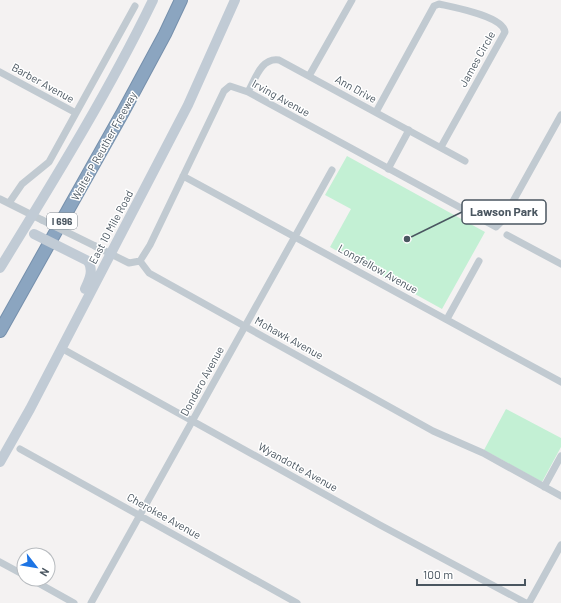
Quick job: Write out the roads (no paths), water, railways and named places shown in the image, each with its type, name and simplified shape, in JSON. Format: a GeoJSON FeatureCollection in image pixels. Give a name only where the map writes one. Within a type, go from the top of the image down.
{"type":"FeatureCollection","features":[{"type":"Feature","properties":{"kind":"highway","name":"Walter P Reuther Freeway"},"geometry":{"type":"LineString","coordinates":[[0,331],[130,98],[181,0]]}},
{"type":"Feature","properties":{"kind":"main road"},"geometry":{"type":"LineString","coordinates":[[0,268],[70,156],[129,48],[153,0]]}},
{"type":"Feature","properties":{"kind":"main road","name":"East 10 Mile Road"},"geometry":{"type":"LineString","coordinates":[[0,462],[200,81],[235,0]]}},
{"type":"Feature","properties":{"kind":"main road"},"geometry":{"type":"LineString","coordinates":[[18,238],[27,233],[34,234],[88,261],[91,269],[90,278],[72,316],[61,348]]}},
{"type":"Feature","properties":{"kind":"street"},"geometry":{"type":"LineString","coordinates":[[309,76],[352,0]]}},
{"type":"Feature","properties":{"kind":"street","name":"James Circle"},"geometry":{"type":"LineString","coordinates":[[376,112],[434,6],[439,4],[477,13],[486,17],[502,26],[505,32],[441,147]]}},
{"type":"Feature","properties":{"kind":"street"},"geometry":{"type":"LineString","coordinates":[[10,203],[22,184],[45,166],[135,6]]}},
{"type":"Feature","properties":{"kind":"street","name":"Ann Drive"},"geometry":{"type":"LineString","coordinates":[[248,92],[261,68],[271,60],[279,60],[465,161]]}},
{"type":"Feature","properties":{"kind":"street","name":"Barber Avenue"},"geometry":{"type":"LineString","coordinates":[[0,72],[76,113]]}},
{"type":"Feature","properties":{"kind":"street","name":"Irving Avenue"},"geometry":{"type":"LineString","coordinates":[[140,261],[226,88],[230,86],[236,86],[248,92],[496,227],[502,221],[561,115]]}},
{"type":"Feature","properties":{"kind":"street"},"geometry":{"type":"LineString","coordinates":[[388,169],[409,130]]}},
{"type":"Feature","properties":{"kind":"street","name":"Dondero Avenue"},"geometry":{"type":"LineString","coordinates":[[91,603],[332,170]]}},
{"type":"Feature","properties":{"kind":"street","name":"Longfellow Avenue"},"geometry":{"type":"LineString","coordinates":[[183,176],[561,382]]}},
{"type":"Feature","properties":{"kind":"street"},"geometry":{"type":"LineString","coordinates":[[0,199],[129,263],[140,261]]}},
{"type":"Feature","properties":{"kind":"street"},"geometry":{"type":"LineString","coordinates":[[507,235],[561,264]]}},
{"type":"Feature","properties":{"kind":"street","name":"Mohawk Avenue"},"geometry":{"type":"LineString","coordinates":[[140,261],[149,272],[245,326],[433,430],[477,451],[561,496]]}},
{"type":"Feature","properties":{"kind":"street"},"geometry":{"type":"LineString","coordinates":[[447,319],[479,261]]}},
{"type":"Feature","properties":{"kind":"street","name":"Wyandotte Avenue"},"geometry":{"type":"LineString","coordinates":[[61,348],[380,525],[528,603]]}},
{"type":"Feature","properties":{"kind":"street","name":"Cherokee Avenue"},"geometry":{"type":"LineString","coordinates":[[20,449],[297,603]]}},
{"type":"Feature","properties":{"kind":"street"},"geometry":{"type":"LineString","coordinates":[[544,487],[561,456]]}},
{"type":"Feature","properties":{"kind":"street"},"geometry":{"type":"LineString","coordinates":[[528,603],[561,545]]}},
{"type":"Feature","properties":{"kind":"street"},"geometry":{"type":"LineString","coordinates":[[0,562],[16,571]]}},
{"type":"Feature","properties":{"kind":"street"},"geometry":{"type":"LineString","coordinates":[[45,587],[74,603]]}},
{"type":"Feature","properties":{"kind":"place","name":"Lawson Park"},"geometry":{"type":"Point","coordinates":[407,239]}}]}
